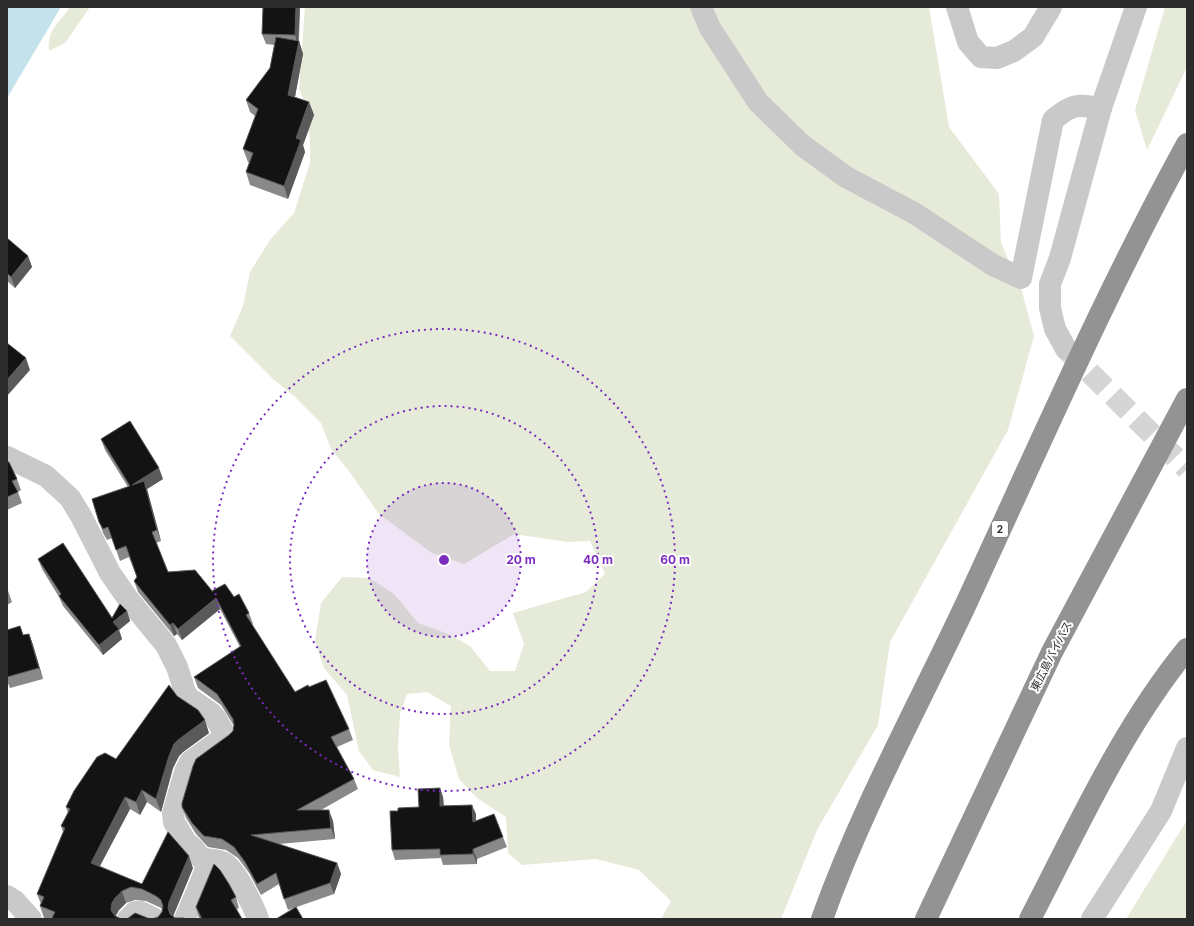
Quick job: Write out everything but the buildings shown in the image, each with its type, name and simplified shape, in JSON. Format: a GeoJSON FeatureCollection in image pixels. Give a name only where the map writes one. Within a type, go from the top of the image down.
{"type":"FeatureCollection","features":[{"type":"Feature","properties":{"kind":"highway","name":"2"},"geometry":{"type":"LineString","coordinates":[[822,919],[854,837],[887,764],[960,616],[1120,272],[1187,144]]}},
{"type":"Feature","properties":{"kind":"highway","name":"東広島バイパス"},"geometry":{"type":"LineString","coordinates":[[926,919],[1052,652],[1187,398]]}},
{"type":"Feature","properties":{"kind":"highway"},"geometry":{"type":"LineString","coordinates":[[1030,919],[1110,766],[1142,710],[1187,649]]}},
{"type":"Feature","properties":{"kind":"street"},"geometry":{"type":"LineString","coordinates":[[701,7],[710,28],[758,102],[802,145],[846,177],[914,212],[993,265],[1021,278],[1053,120],[1064,110],[1080,105],[1100,108]]}},
{"type":"Feature","properties":{"kind":"street"},"geometry":{"type":"LineString","coordinates":[[957,7],[968,42],[981,57],[997,58],[1014,51],[1033,37],[1051,7]]}},
{"type":"Feature","properties":{"kind":"street"},"geometry":{"type":"LineString","coordinates":[[1066,349],[1055,329],[1050,308],[1050,284],[1060,258],[1100,108],[1136,7]]}},
{"type":"Feature","properties":{"kind":"street"},"geometry":{"type":"LineString","coordinates":[[7,457],[46,476],[70,498],[110,573],[128,599],[166,645],[177,667],[184,692],[189,698],[211,713],[224,731],[226,736],[190,762],[185,772],[173,813],[174,822],[186,842],[208,860],[224,863],[233,869],[258,919]]}},
{"type":"Feature","properties":{"kind":"street"},"geometry":{"type":"LineString","coordinates":[[1092,919],[1161,811],[1187,748]]}},
{"type":"Feature","properties":{"kind":"street"},"geometry":{"type":"LineString","coordinates":[[185,919],[206,869],[206,863],[208,860]]}},
{"type":"Feature","properties":{"kind":"street"},"geometry":{"type":"LineString","coordinates":[[200,919],[210,891],[208,860]]}},
{"type":"Feature","properties":{"kind":"street"},"geometry":{"type":"LineString","coordinates":[[7,896],[15,901],[31,919]]}},
{"type":"Feature","properties":{"kind":"street"},"geometry":{"type":"LineString","coordinates":[[128,919],[135,912],[141,912],[155,919]]}},
{"type":"Feature","properties":{"kind":"green space"},"geometry":{"type":"Polygon","coordinates":[[[70,7],[90,7],[65,43],[49,51],[49,43],[52,32],[70,7]]]}},
{"type":"Feature","properties":{"kind":"green space"},"geometry":{"type":"Polygon","coordinates":[[[305,7],[929,7],[949,127],[999,194],[1001,243],[1021,288],[1034,336],[1008,430],[890,642],[878,725],[817,830],[781,919],[661,919],[671,901],[639,870],[596,859],[522,865],[508,853],[506,817],[477,798],[459,779],[449,745],[451,706],[427,692],[407,694],[400,714],[398,748],[400,777],[373,770],[359,751],[347,695],[324,668],[315,641],[321,603],[342,577],[369,578],[394,594],[418,623],[448,634],[470,646],[490,671],[515,671],[524,644],[513,613],[586,592],[605,574],[590,541],[567,542],[514,534],[464,564],[432,553],[379,514],[351,474],[331,449],[321,423],[295,397],[272,378],[230,336],[243,306],[250,272],[270,240],[294,213],[310,163],[310,139],[305,103],[299,89],[305,7]]]}},
{"type":"Feature","properties":{"kind":"green space"},"geometry":{"type":"Polygon","coordinates":[[[1165,7],[1187,7],[1187,67],[1147,150],[1135,110],[1165,7]]]}},
{"type":"Feature","properties":{"kind":"green space"},"geometry":{"type":"Polygon","coordinates":[[[1187,820],[1187,919],[1126,919],[1187,820]]]}},
{"type":"Feature","properties":{"kind":"water"},"geometry":{"type":"Polygon","coordinates":[[[7,7],[61,7],[7,98],[7,7]]]}},
{"type":"Feature","properties":{"kind":"tunnel"},"geometry":{"type":"LineString","coordinates":[[1066,349],[1187,469]]}}]}
